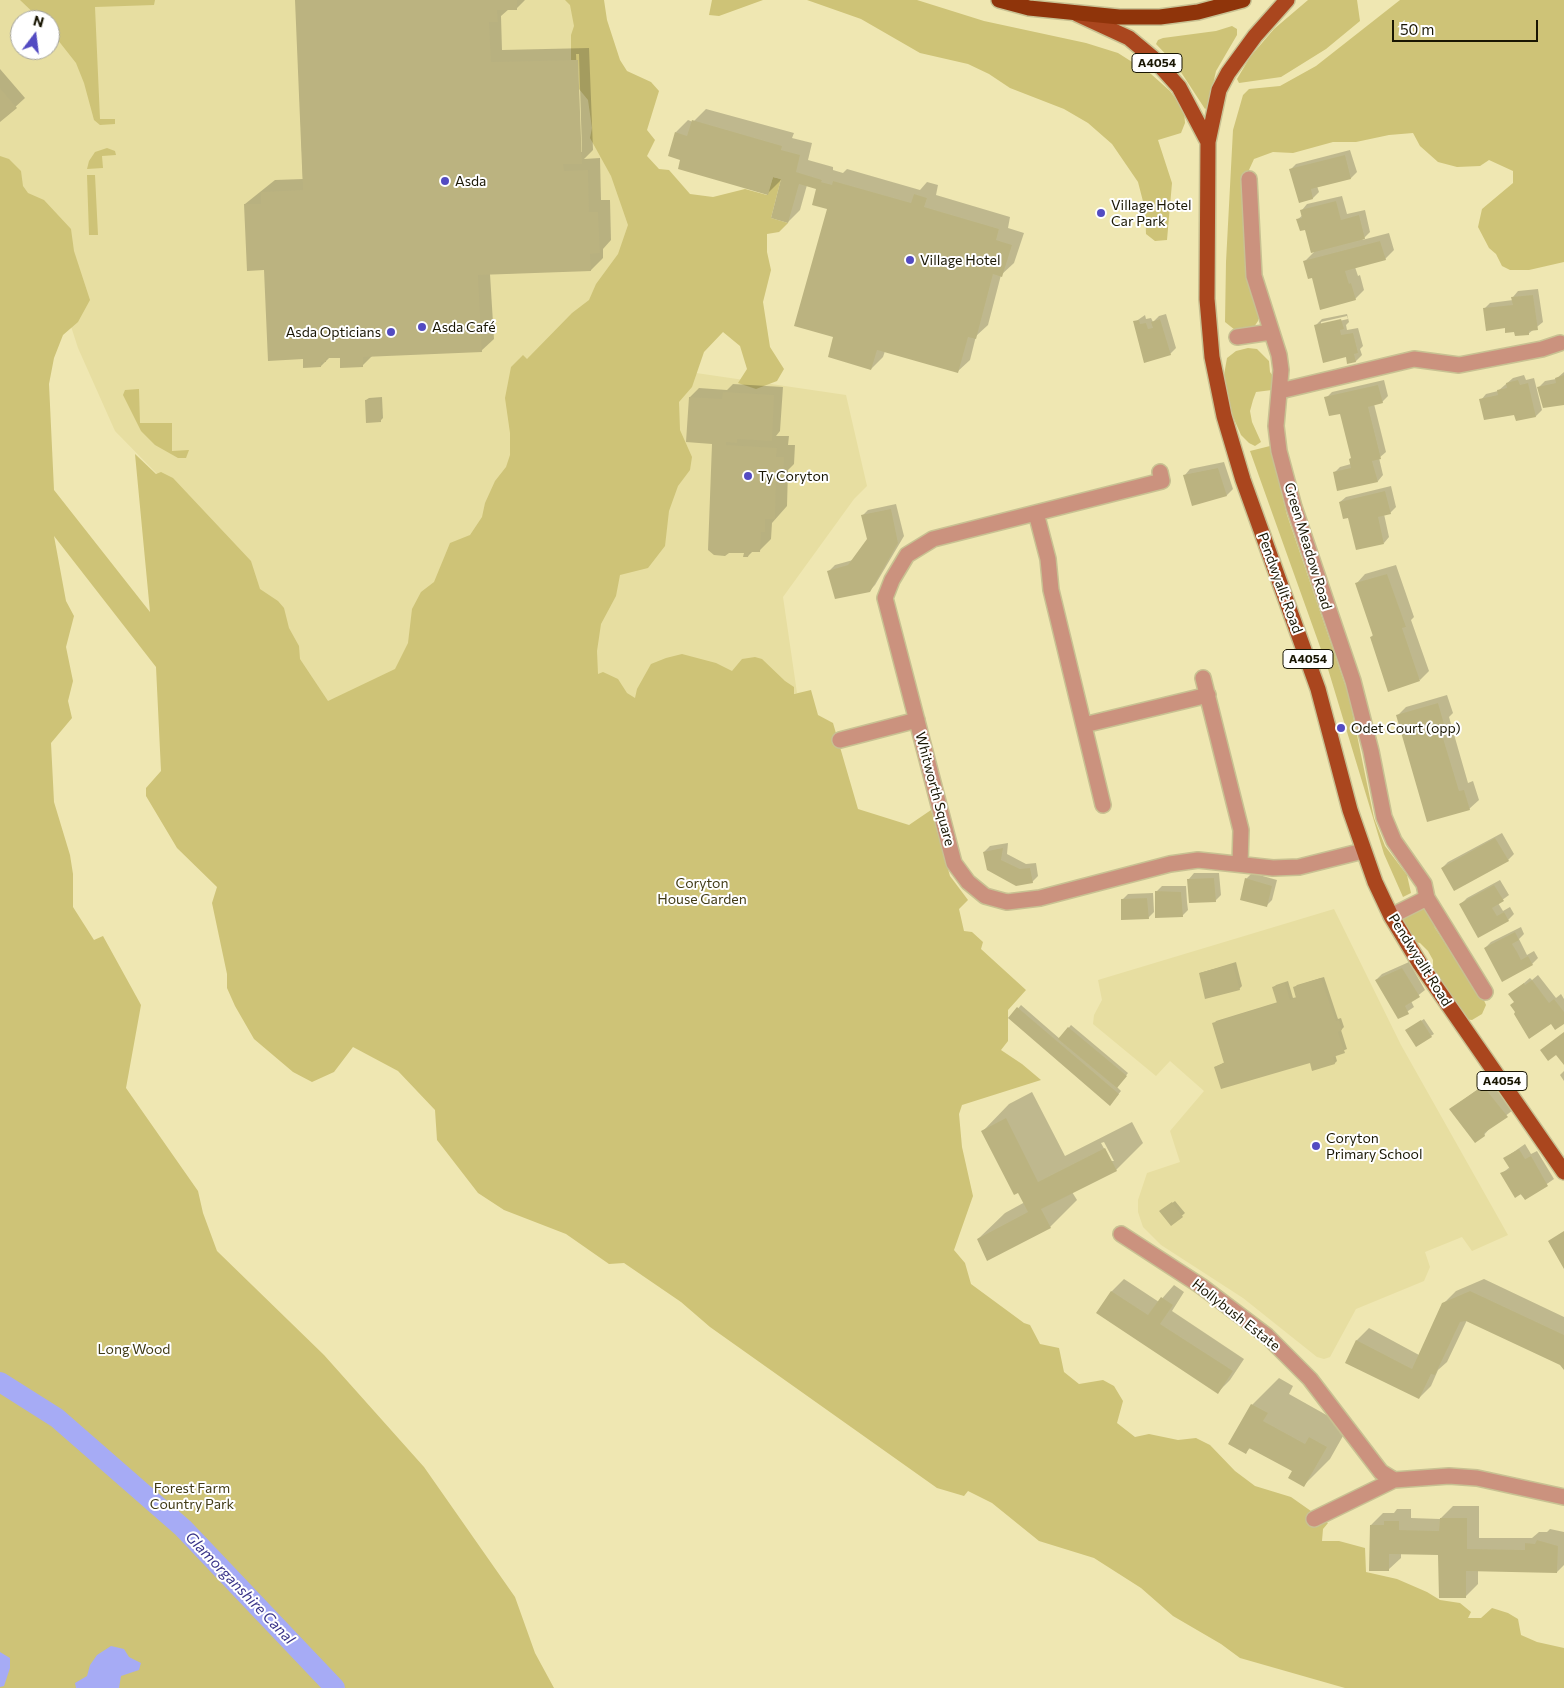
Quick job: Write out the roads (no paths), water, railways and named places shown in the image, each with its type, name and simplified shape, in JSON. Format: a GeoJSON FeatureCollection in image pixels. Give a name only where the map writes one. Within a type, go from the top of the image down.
{"type":"FeatureCollection","features":[{"type":"Feature","properties":{"kind":"highway"},"geometry":{"type":"LineString","coordinates":[[999,0],[1029,8],[1077,14],[1160,17],[1198,12],[1242,0]]}},
{"type":"Feature","properties":{"kind":"main road","name":"Pendwyallt Road"},"geometry":{"type":"LineString","coordinates":[[1287,0],[1255,36],[1228,73],[1219,90],[1208,142],[1207,299],[1217,387],[1242,480],[1318,689],[1363,851],[1392,916],[1442,998],[1564,1172]]}},
{"type":"Feature","properties":{"kind":"main road","name":"Pendwyallt Road"},"geometry":{"type":"LineString","coordinates":[[1077,14],[1128,38],[1153,58],[1179,87],[1208,142]]}},
{"type":"Feature","properties":{"kind":"street","name":"Green Meadow Road"},"geometry":{"type":"LineString","coordinates":[[1250,180],[1254,276],[1281,370],[1276,426],[1279,451],[1294,506],[1353,681],[1371,751],[1384,818],[1394,841],[1424,884],[1427,898],[1485,992]]}},
{"type":"Feature","properties":{"kind":"street"},"geometry":{"type":"LineString","coordinates":[[1236,337],[1271,332]]}},
{"type":"Feature","properties":{"kind":"street"},"geometry":{"type":"LineString","coordinates":[[1280,391],[1414,359],[1458,365],[1542,349],[1560,342]]}},
{"type":"Feature","properties":{"kind":"street","name":"Whitworth Square"},"geometry":{"type":"LineString","coordinates":[[1160,472],[1162,481],[933,539],[907,556],[892,580],[885,598],[954,863],[968,882],[985,896],[1007,902],[1040,898],[1170,864],[1198,860],[1299,867],[1363,851]]}},
{"type":"Feature","properties":{"kind":"street"},"geometry":{"type":"LineString","coordinates":[[1036,513],[1048,559],[1051,590],[1103,805]]}},
{"type":"Feature","properties":{"kind":"street"},"geometry":{"type":"LineString","coordinates":[[1203,678],[1241,830],[1240,864]]}},
{"type":"Feature","properties":{"kind":"street"},"geometry":{"type":"LineString","coordinates":[[1084,724],[1208,695]]}},
{"type":"Feature","properties":{"kind":"street"},"geometry":{"type":"LineString","coordinates":[[840,740],[917,720]]}},
{"type":"Feature","properties":{"kind":"street"},"geometry":{"type":"LineString","coordinates":[[1392,916],[1427,898]]}},
{"type":"Feature","properties":{"kind":"street","name":"Hollybush Estate"},"geometry":{"type":"LineString","coordinates":[[1121,1234],[1201,1286],[1267,1336],[1310,1379],[1381,1472],[1394,1480]]}},
{"type":"Feature","properties":{"kind":"street"},"geometry":{"type":"LineString","coordinates":[[1314,1519],[1394,1480],[1449,1476],[1477,1478],[1564,1497]]}},
{"type":"Feature","properties":{"kind":"water"},"geometry":{"type":"Polygon","coordinates":[[[111,1646],[124,1649],[129,1657],[141,1663],[139,1670],[121,1676],[119,1688],[76,1688],[75,1683],[87,1676],[90,1665],[97,1655],[111,1646]]]}},
{"type":"Feature","properties":{"kind":"water"},"geometry":{"type":"Polygon","coordinates":[[[0,1652],[10,1658],[10,1668],[4,1686],[0,1687],[0,1652]]]}},
{"type":"Feature","properties":{"kind":"waterway","name":"Glamorganshire Canal"},"geometry":{"type":"LineString","coordinates":[[0,1382],[57,1418],[183,1528],[335,1688]]}},
{"type":"Feature","properties":{"kind":"place","name":"Asda"},"geometry":{"type":"Point","coordinates":[445,181]}},
{"type":"Feature","properties":{"kind":"place","name":"Village Hotel Car Park"},"geometry":{"type":"Point","coordinates":[1101,213]}},
{"type":"Feature","properties":{"kind":"place","name":"Village Hotel"},"geometry":{"type":"Point","coordinates":[910,260]}},
{"type":"Feature","properties":{"kind":"place","name":"Asda Café"},"geometry":{"type":"Point","coordinates":[422,327]}},
{"type":"Feature","properties":{"kind":"place","name":"Asda Opticians"},"geometry":{"type":"Point","coordinates":[391,332]}},
{"type":"Feature","properties":{"kind":"place","name":"Ty Coryton"},"geometry":{"type":"Point","coordinates":[748,476]}},
{"type":"Feature","properties":{"kind":"place","name":"Odet Court (opp)"},"geometry":{"type":"Point","coordinates":[1341,728]}},
{"type":"Feature","properties":{"kind":"place","name":"Coryton Primary School"},"geometry":{"type":"Point","coordinates":[1316,1146]}},
{"type":"Feature","properties":{"kind":"park label","name":"Coryton House Garden"},"geometry":{"type":"Point","coordinates":[702,892]}},
{"type":"Feature","properties":{"kind":"park label","name":"Long Wood"},"geometry":{"type":"Point","coordinates":[134,1349]}},
{"type":"Feature","properties":{"kind":"park label","name":"Forest Farm Country Park"},"geometry":{"type":"Point","coordinates":[192,1496]}}]}
